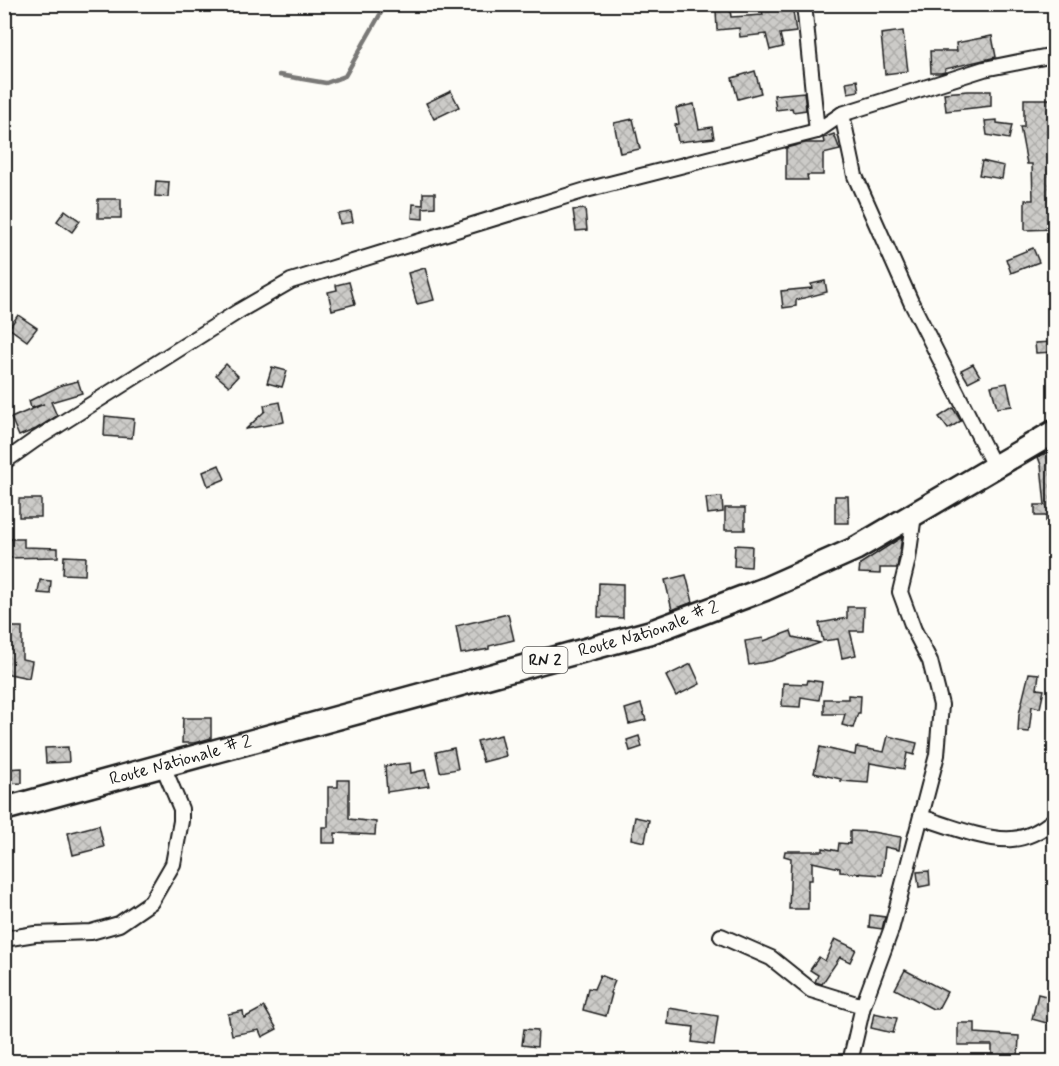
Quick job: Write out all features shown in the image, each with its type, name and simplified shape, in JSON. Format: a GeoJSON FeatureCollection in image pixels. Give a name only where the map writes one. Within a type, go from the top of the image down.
{"type":"FeatureCollection","features":[{"type":"Feature","properties":{"kind":"main road","name":"Route Nationale # 2"},"geometry":{"type":"LineString","coordinates":[[4,809],[651,632],[765,589],[855,549],[1054,432]]}},
{"type":"Feature","properties":{"kind":"street"},"geometry":{"type":"LineString","coordinates":[[804,4],[817,131]]}},
{"type":"Feature","properties":{"kind":"street"},"geometry":{"type":"LineString","coordinates":[[4,462],[239,311],[291,282],[586,190],[817,131],[842,114],[984,69],[1054,55]]}},
{"type":"Feature","properties":{"kind":"street"},"geometry":{"type":"LineString","coordinates":[[842,114],[855,176],[911,302],[995,468]]}},
{"type":"Feature","properties":{"kind":"street"},"geometry":{"type":"LineString","coordinates":[[850,1062],[863,1006],[891,930],[937,755],[942,705],[930,661],[914,630],[900,592],[908,559],[914,515]]}},
{"type":"Feature","properties":{"kind":"street"},"geometry":{"type":"LineString","coordinates":[[4,939],[35,934],[91,932],[119,924],[151,902],[173,864],[181,821],[179,802],[163,766]]}},
{"type":"Feature","properties":{"kind":"street"},"geometry":{"type":"LineString","coordinates":[[921,817],[979,835],[1012,839],[1043,829],[1054,820]]}},
{"type":"Feature","properties":{"kind":"street"},"geometry":{"type":"LineString","coordinates":[[721,936],[771,958],[811,990],[863,1006]]}},
{"type":"Feature","properties":{"kind":"building"},"geometry":{"type":"Polygon","coordinates":[[[761,4],[792,4],[796,32],[780,34],[783,47],[770,50],[766,34],[740,37],[739,28],[717,30],[716,10],[730,9],[731,17],[763,15],[761,4]]]}},
{"type":"Feature","properties":{"kind":"building"},"geometry":{"type":"Polygon","coordinates":[[[903,31],[908,71],[885,74],[881,34],[903,31]]]}},
{"type":"Feature","properties":{"kind":"building"},"geometry":{"type":"Polygon","coordinates":[[[992,36],[996,57],[945,69],[945,72],[941,73],[931,73],[930,51],[957,51],[956,43],[992,36]]]}},
{"type":"Feature","properties":{"kind":"building"},"geometry":{"type":"Polygon","coordinates":[[[755,71],[761,93],[738,99],[732,78],[755,71]]]}},
{"type":"Feature","properties":{"kind":"building"},"geometry":{"type":"Polygon","coordinates":[[[857,80],[859,91],[848,93],[846,82],[857,80]]]}},
{"type":"Feature","properties":{"kind":"building"},"geometry":{"type":"Polygon","coordinates":[[[451,91],[459,107],[434,119],[426,103],[451,91]]]}},
{"type":"Feature","properties":{"kind":"building"},"geometry":{"type":"Polygon","coordinates":[[[991,91],[991,106],[946,111],[944,93],[991,91]]]}},
{"type":"Feature","properties":{"kind":"building"},"geometry":{"type":"Polygon","coordinates":[[[804,92],[806,110],[793,112],[792,108],[776,110],[774,95],[804,92]]]}},
{"type":"Feature","properties":{"kind":"building"},"geometry":{"type":"Polygon","coordinates":[[[1024,99],[1054,99],[1054,131],[1049,131],[1054,162],[1054,229],[1025,230],[1025,200],[1033,200],[1032,164],[1027,164],[1020,127],[1024,127],[1024,99]]]}},
{"type":"Feature","properties":{"kind":"building"},"geometry":{"type":"Polygon","coordinates":[[[694,104],[699,129],[712,127],[714,138],[678,142],[675,125],[679,124],[676,108],[694,104]]]}},
{"type":"Feature","properties":{"kind":"building"},"geometry":{"type":"Polygon","coordinates":[[[633,119],[640,149],[620,153],[614,123],[633,119]]]}},
{"type":"Feature","properties":{"kind":"building"},"geometry":{"type":"Polygon","coordinates":[[[997,120],[997,123],[1012,125],[1009,139],[987,135],[985,121],[997,120]]]}},
{"type":"Feature","properties":{"kind":"building"},"geometry":{"type":"Polygon","coordinates":[[[834,134],[840,150],[823,154],[823,175],[807,175],[808,180],[786,180],[786,148],[805,143],[824,143],[823,138],[834,134]]]}},
{"type":"Feature","properties":{"kind":"building"},"geometry":{"type":"Polygon","coordinates":[[[982,161],[1004,166],[1002,179],[979,175],[982,161]]]}},
{"type":"Feature","properties":{"kind":"building"},"geometry":{"type":"Polygon","coordinates":[[[156,181],[169,182],[168,197],[155,196],[156,181]]]}},
{"type":"Feature","properties":{"kind":"building"},"geometry":{"type":"Polygon","coordinates":[[[423,193],[435,193],[435,207],[423,208],[423,219],[412,218],[413,204],[423,205],[423,193]]]}},
{"type":"Feature","properties":{"kind":"building"},"geometry":{"type":"Polygon","coordinates":[[[98,199],[121,199],[121,218],[98,218],[98,199]]]}},
{"type":"Feature","properties":{"kind":"building"},"geometry":{"type":"Polygon","coordinates":[[[585,209],[587,230],[576,231],[573,210],[585,209]]]}},
{"type":"Feature","properties":{"kind":"building"},"geometry":{"type":"Polygon","coordinates":[[[65,210],[80,221],[72,232],[57,221],[65,210]]]}},
{"type":"Feature","properties":{"kind":"building"},"geometry":{"type":"Polygon","coordinates":[[[351,212],[353,222],[340,224],[338,214],[351,212]]]}},
{"type":"Feature","properties":{"kind":"building"},"geometry":{"type":"Polygon","coordinates":[[[1033,248],[1039,262],[1011,273],[1006,259],[1033,248]]]}},
{"type":"Feature","properties":{"kind":"building"},"geometry":{"type":"Polygon","coordinates":[[[425,268],[434,300],[417,304],[408,273],[425,268]]]}},
{"type":"Feature","properties":{"kind":"building"},"geometry":{"type":"Polygon","coordinates":[[[825,281],[827,292],[796,300],[796,306],[783,308],[781,291],[812,288],[811,284],[825,281]]]}},
{"type":"Feature","properties":{"kind":"building"},"geometry":{"type":"Polygon","coordinates":[[[349,282],[355,304],[332,310],[328,292],[337,290],[336,285],[349,282]]]}},
{"type":"Feature","properties":{"kind":"building"},"geometry":{"type":"Polygon","coordinates":[[[18,315],[37,328],[27,341],[9,328],[18,315]]]}},
{"type":"Feature","properties":{"kind":"building"},"geometry":{"type":"Polygon","coordinates":[[[1053,342],[1053,352],[1036,353],[1035,343],[1053,342]]]}},
{"type":"Feature","properties":{"kind":"building"},"geometry":{"type":"Polygon","coordinates":[[[226,364],[238,376],[229,386],[216,375],[226,364]]]}},
{"type":"Feature","properties":{"kind":"building"},"geometry":{"type":"Polygon","coordinates":[[[973,364],[980,376],[968,382],[961,370],[973,364]]]}},
{"type":"Feature","properties":{"kind":"building"},"geometry":{"type":"Polygon","coordinates":[[[272,367],[287,371],[282,387],[267,383],[272,367]]]}},
{"type":"Feature","properties":{"kind":"building"},"geometry":{"type":"Polygon","coordinates":[[[78,381],[82,393],[51,402],[57,416],[19,436],[11,418],[44,404],[31,408],[29,401],[62,385],[78,381]]]}},
{"type":"Feature","properties":{"kind":"building"},"geometry":{"type":"Polygon","coordinates":[[[1007,383],[1012,406],[997,408],[991,386],[1007,383]]]}},
{"type":"Feature","properties":{"kind":"building"},"geometry":{"type":"Polygon","coordinates":[[[280,402],[284,422],[246,429],[265,411],[264,405],[280,402]]]}},
{"type":"Feature","properties":{"kind":"building"},"geometry":{"type":"Polygon","coordinates":[[[953,408],[961,421],[948,429],[939,417],[953,408]]]}},
{"type":"Feature","properties":{"kind":"building"},"geometry":{"type":"Polygon","coordinates":[[[105,416],[134,419],[132,438],[104,436],[105,416]]]}},
{"type":"Feature","properties":{"kind":"building"},"geometry":{"type":"Polygon","coordinates":[[[1054,449],[1054,522],[1046,522],[1046,516],[1035,516],[1035,505],[1045,505],[1041,465],[1038,457],[1054,449]]]}},
{"type":"Feature","properties":{"kind":"building"},"geometry":{"type":"Polygon","coordinates":[[[219,465],[225,479],[208,486],[203,472],[219,465]]]}},
{"type":"Feature","properties":{"kind":"building"},"geometry":{"type":"Polygon","coordinates":[[[835,496],[848,496],[849,523],[835,523],[835,496]]]}},
{"type":"Feature","properties":{"kind":"building"},"geometry":{"type":"Polygon","coordinates":[[[722,497],[723,512],[708,514],[706,498],[722,497]]]}},
{"type":"Feature","properties":{"kind":"building"},"geometry":{"type":"Polygon","coordinates":[[[19,499],[41,499],[41,517],[19,517],[19,499]]]}},
{"type":"Feature","properties":{"kind":"building"},"geometry":{"type":"Polygon","coordinates":[[[725,508],[745,508],[745,530],[725,530],[725,508]]]}},
{"type":"Feature","properties":{"kind":"building"},"geometry":{"type":"Polygon","coordinates":[[[902,537],[897,568],[880,568],[880,574],[859,573],[860,564],[902,537]]]}},
{"type":"Feature","properties":{"kind":"building"},"geometry":{"type":"Polygon","coordinates":[[[4,539],[24,539],[24,547],[58,548],[58,557],[4,558],[4,539]]]}},
{"type":"Feature","properties":{"kind":"building"},"geometry":{"type":"Polygon","coordinates":[[[735,545],[752,546],[751,567],[734,566],[735,545]]]}},
{"type":"Feature","properties":{"kind":"building"},"geometry":{"type":"Polygon","coordinates":[[[64,556],[86,557],[85,575],[63,574],[64,556]]]}},
{"type":"Feature","properties":{"kind":"building"},"geometry":{"type":"Polygon","coordinates":[[[686,575],[693,602],[672,610],[665,580],[686,575]]]}},
{"type":"Feature","properties":{"kind":"building"},"geometry":{"type":"Polygon","coordinates":[[[40,580],[51,581],[50,594],[38,593],[40,580]]]}},
{"type":"Feature","properties":{"kind":"building"},"geometry":{"type":"Polygon","coordinates":[[[599,583],[623,584],[623,618],[598,617],[599,583]]]}},
{"type":"Feature","properties":{"kind":"building"},"geometry":{"type":"Polygon","coordinates":[[[847,607],[864,607],[863,631],[850,631],[856,655],[842,658],[838,639],[823,641],[819,623],[847,618],[847,607]]]}},
{"type":"Feature","properties":{"kind":"building"},"geometry":{"type":"Polygon","coordinates":[[[508,614],[514,640],[489,646],[489,649],[461,654],[456,626],[508,614]]]}},
{"type":"Feature","properties":{"kind":"building"},"geometry":{"type":"Polygon","coordinates":[[[4,627],[22,627],[22,659],[32,661],[29,678],[4,673],[8,651],[4,651],[4,627]]]}},
{"type":"Feature","properties":{"kind":"building"},"geometry":{"type":"Polygon","coordinates":[[[791,631],[793,637],[820,643],[771,661],[749,665],[745,641],[763,638],[764,641],[791,631]]]}},
{"type":"Feature","properties":{"kind":"building"},"geometry":{"type":"Polygon","coordinates":[[[691,664],[700,684],[676,696],[666,676],[691,664]]]}},
{"type":"Feature","properties":{"kind":"building"},"geometry":{"type":"Polygon","coordinates":[[[1029,673],[1039,674],[1037,689],[1044,690],[1040,708],[1032,706],[1029,732],[1018,731],[1019,714],[1029,673]]]}},
{"type":"Feature","properties":{"kind":"building"},"geometry":{"type":"Polygon","coordinates":[[[808,680],[822,682],[819,700],[801,697],[800,707],[782,706],[783,683],[807,684],[808,680]]]}},
{"type":"Feature","properties":{"kind":"building"},"geometry":{"type":"Polygon","coordinates":[[[848,695],[861,696],[860,713],[858,713],[853,728],[842,725],[845,714],[824,714],[824,699],[848,699],[848,695]]]}},
{"type":"Feature","properties":{"kind":"building"},"geometry":{"type":"Polygon","coordinates":[[[641,704],[646,720],[629,724],[625,709],[641,704]]]}},
{"type":"Feature","properties":{"kind":"building"},"geometry":{"type":"Polygon","coordinates":[[[183,718],[211,718],[211,738],[194,743],[182,743],[183,718]]]}},
{"type":"Feature","properties":{"kind":"building"},"geometry":{"type":"Polygon","coordinates":[[[501,735],[506,756],[483,762],[477,741],[501,735]]]}},
{"type":"Feature","properties":{"kind":"building"},"geometry":{"type":"Polygon","coordinates":[[[639,736],[642,747],[630,751],[627,740],[639,736]]]}},
{"type":"Feature","properties":{"kind":"building"},"geometry":{"type":"Polygon","coordinates":[[[888,736],[917,743],[914,755],[907,753],[904,769],[870,763],[868,783],[841,781],[841,779],[814,773],[820,747],[855,755],[856,747],[884,752],[888,736]]]}},
{"type":"Feature","properties":{"kind":"building"},"geometry":{"type":"Polygon","coordinates":[[[68,747],[69,762],[46,763],[45,748],[68,747]]]}},
{"type":"Feature","properties":{"kind":"building"},"geometry":{"type":"Polygon","coordinates":[[[454,748],[458,769],[440,772],[436,752],[454,748]]]}},
{"type":"Feature","properties":{"kind":"building"},"geometry":{"type":"Polygon","coordinates":[[[410,763],[411,773],[425,770],[429,786],[387,792],[385,766],[410,763]]]}},
{"type":"Feature","properties":{"kind":"building"},"geometry":{"type":"Polygon","coordinates":[[[22,768],[22,783],[4,784],[4,769],[22,768]]]}},
{"type":"Feature","properties":{"kind":"building"},"geometry":{"type":"Polygon","coordinates":[[[338,780],[349,780],[349,819],[376,822],[375,835],[335,833],[335,843],[322,843],[322,827],[328,827],[328,787],[338,787],[338,780]]]}},
{"type":"Feature","properties":{"kind":"building"},"geometry":{"type":"Polygon","coordinates":[[[635,817],[649,820],[645,842],[631,839],[635,817]]]}},
{"type":"Feature","properties":{"kind":"building"},"geometry":{"type":"Polygon","coordinates":[[[99,825],[104,847],[73,855],[68,833],[99,825]]]}},
{"type":"Feature","properties":{"kind":"building"},"geometry":{"type":"Polygon","coordinates":[[[850,831],[901,837],[899,850],[885,847],[882,875],[840,872],[840,868],[812,862],[812,880],[808,880],[808,909],[789,909],[791,858],[784,856],[785,851],[823,851],[823,848],[838,851],[839,843],[850,844],[850,831]]]}},
{"type":"Feature","properties":{"kind":"building"},"geometry":{"type":"Polygon","coordinates":[[[929,871],[930,885],[919,887],[917,872],[929,871]]]}},
{"type":"Feature","properties":{"kind":"building"},"geometry":{"type":"Polygon","coordinates":[[[870,915],[885,917],[882,929],[869,927],[870,915]]]}},
{"type":"Feature","properties":{"kind":"building"},"geometry":{"type":"Polygon","coordinates":[[[835,939],[856,949],[850,962],[840,957],[822,984],[815,982],[818,975],[810,970],[819,957],[825,961],[835,939]]]}},
{"type":"Feature","properties":{"kind":"building"},"geometry":{"type":"Polygon","coordinates":[[[905,970],[947,992],[938,1009],[933,1009],[895,989],[905,970]]]}},
{"type":"Feature","properties":{"kind":"building"},"geometry":{"type":"Polygon","coordinates":[[[600,975],[615,981],[610,993],[612,994],[606,1016],[583,1010],[588,988],[594,989],[600,975]]]}},
{"type":"Feature","properties":{"kind":"building"},"geometry":{"type":"Polygon","coordinates":[[[1038,994],[1054,998],[1054,1025],[1032,1019],[1038,994]]]}},
{"type":"Feature","properties":{"kind":"building"},"geometry":{"type":"Polygon","coordinates":[[[264,1007],[277,1029],[262,1037],[259,1030],[232,1035],[228,1014],[243,1011],[244,1018],[264,1007]]]}},
{"type":"Feature","properties":{"kind":"building"},"geometry":{"type":"Polygon","coordinates":[[[669,1008],[718,1016],[714,1045],[692,1042],[694,1027],[668,1024],[669,1008]]]}},
{"type":"Feature","properties":{"kind":"building"},"geometry":{"type":"Polygon","coordinates":[[[874,1013],[897,1018],[893,1033],[871,1028],[874,1013]]]}},
{"type":"Feature","properties":{"kind":"building"},"geometry":{"type":"Polygon","coordinates":[[[958,1023],[975,1023],[975,1033],[1019,1036],[1018,1058],[992,1056],[992,1045],[958,1045],[958,1023]]]}},
{"type":"Feature","properties":{"kind":"building"},"geometry":{"type":"Polygon","coordinates":[[[524,1029],[538,1030],[537,1047],[522,1045],[524,1029]]]}},
{"type":"Feature","properties":{"kind":"waterway"},"geometry":{"type":"LineString","coordinates":[[279,75],[326,83],[345,76],[386,4]]}}]}
